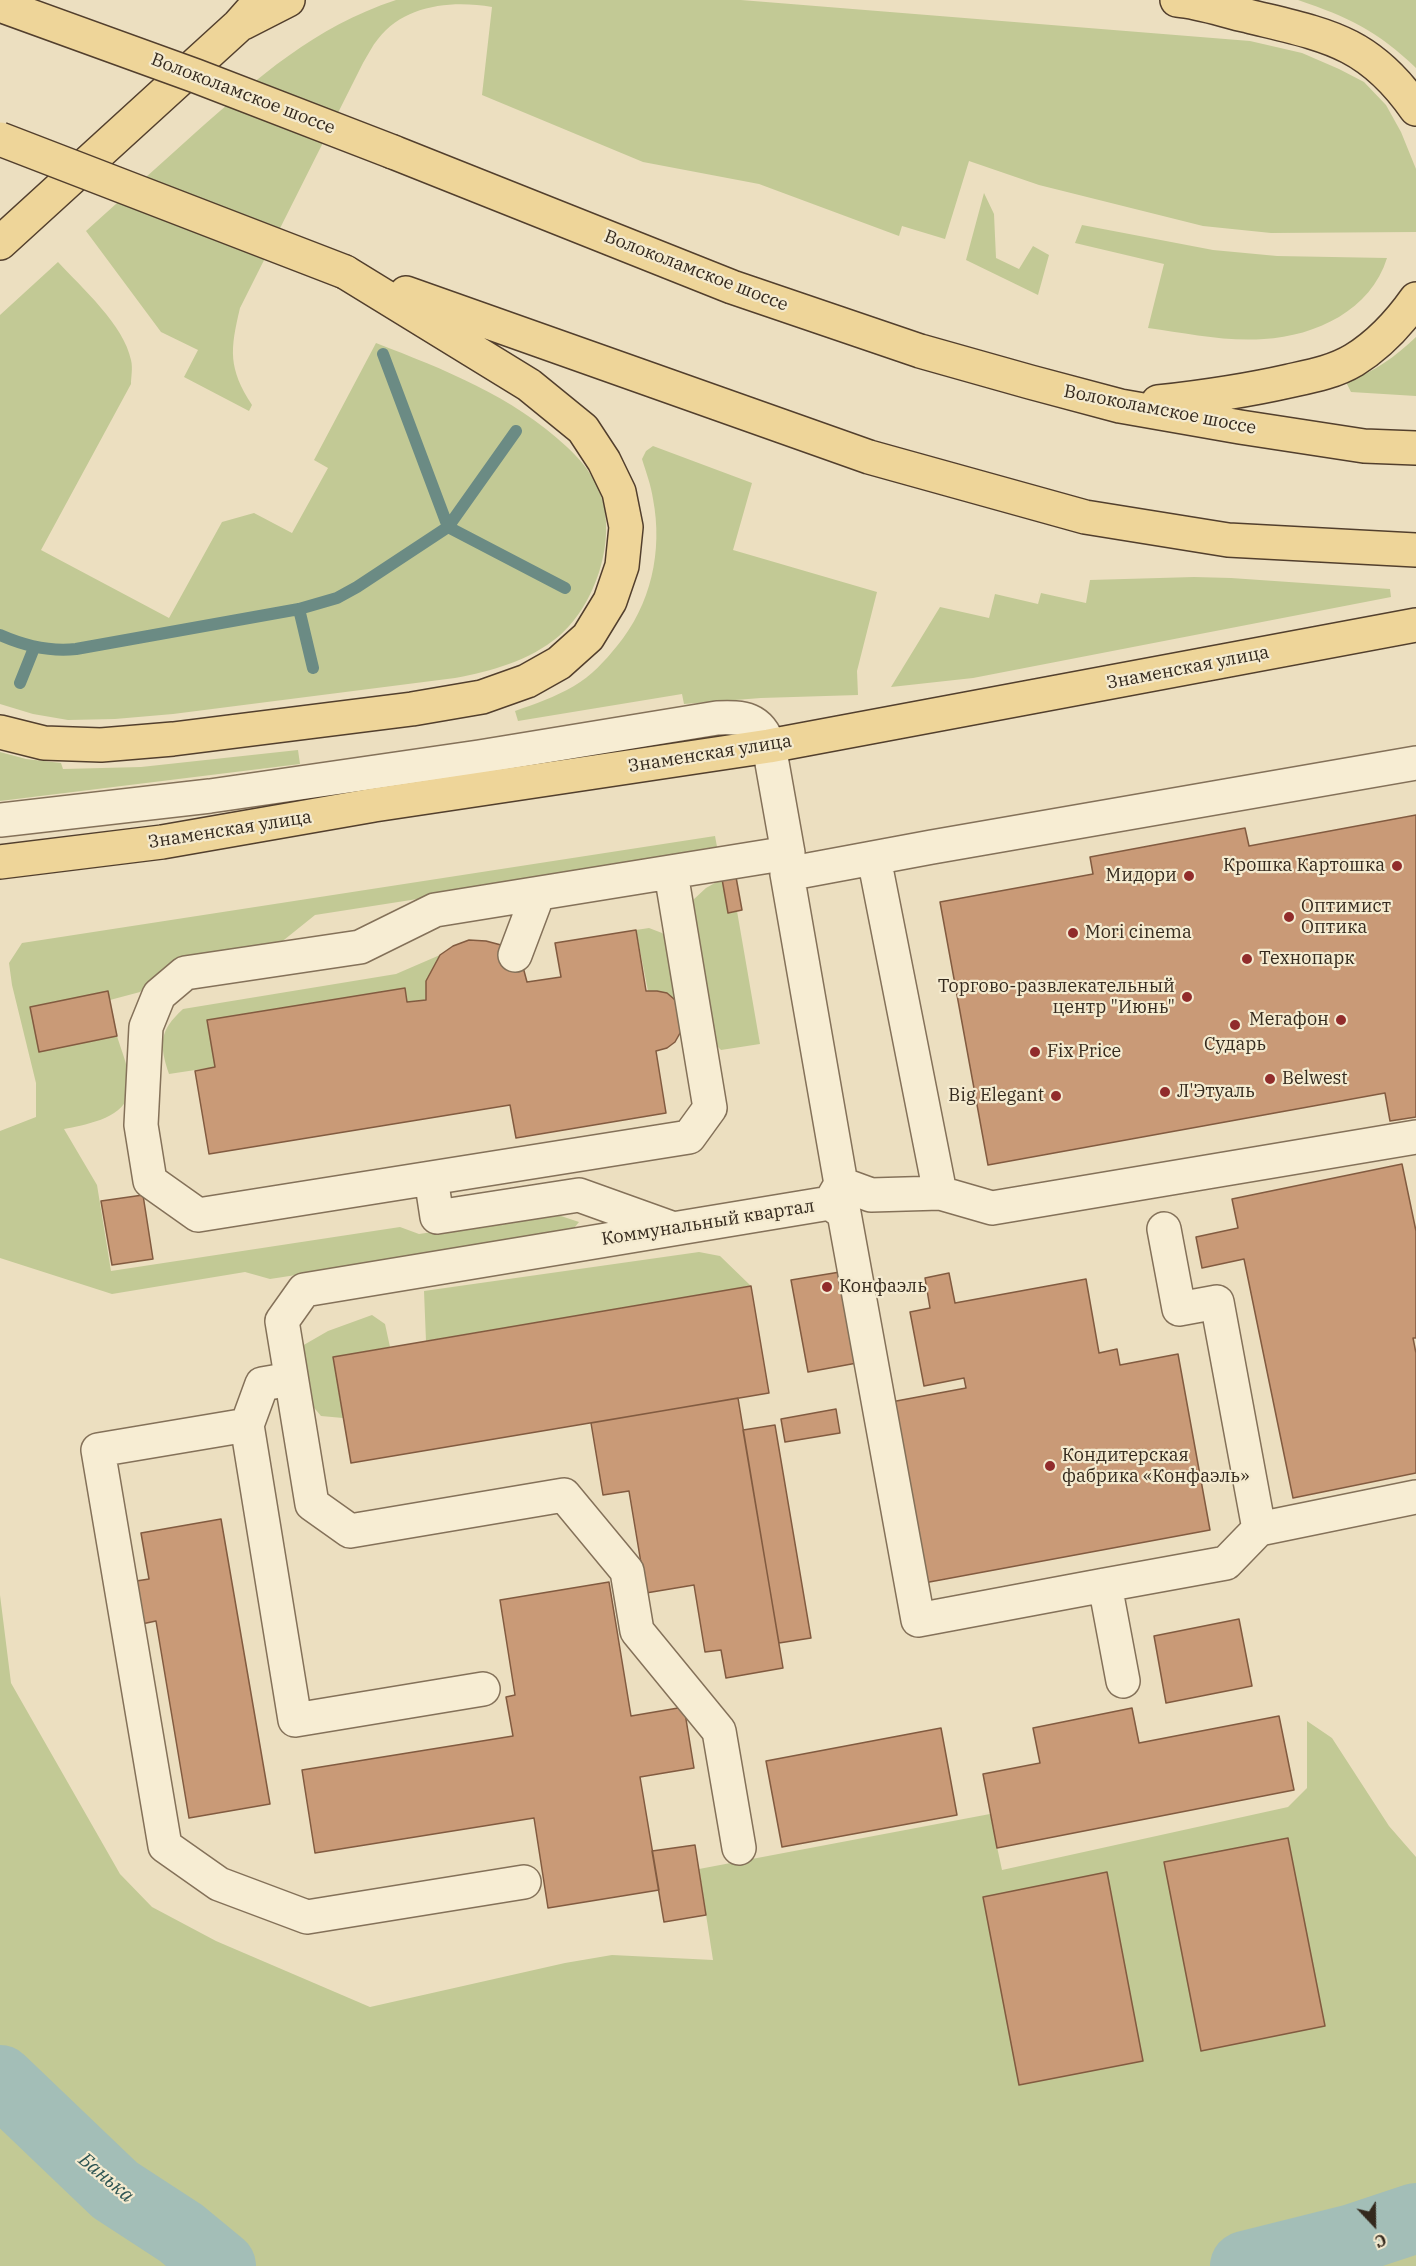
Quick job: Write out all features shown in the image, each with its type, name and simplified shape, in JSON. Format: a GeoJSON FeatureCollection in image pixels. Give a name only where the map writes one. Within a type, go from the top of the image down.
{"type":"FeatureCollection","features":[{"type":"Feature","properties":{"kind":"main road"},"geometry":{"type":"LineString","coordinates":[[0,243],[239,25],[261,0]]}},
{"type":"Feature","properties":{"kind":"main road"},"geometry":{"type":"LineString","coordinates":[[239,25],[288,0]]}},
{"type":"Feature","properties":{"kind":"main road"},"geometry":{"type":"LineString","coordinates":[[1177,0],[1324,34],[1353,48],[1379,65],[1401,88],[1416,109]]}},
{"type":"Feature","properties":{"kind":"main road","name":"Волоколамское шоссе"},"geometry":{"type":"LineString","coordinates":[[0,5],[174,68],[393,152],[732,287],[920,351],[1120,406],[1240,428],[1364,446],[1416,448]]}},
{"type":"Feature","properties":{"kind":"main road"},"geometry":{"type":"LineString","coordinates":[[0,140],[345,272],[869,457],[1085,517],[1227,540],[1416,550]]}},
{"type":"Feature","properties":{"kind":"main road"},"geometry":{"type":"LineString","coordinates":[[0,732],[44,743],[101,745],[173,739],[423,707],[482,697],[527,681],[559,663],[588,636],[610,601],[622,566],[626,527],[619,492],[604,461],[583,429],[529,385],[345,272]]}},
{"type":"Feature","properties":{"kind":"main road"},"geometry":{"type":"LineString","coordinates":[[1120,406],[1236,393],[1324,374],[1353,360],[1379,342],[1401,320],[1416,299]]}},
{"type":"Feature","properties":{"kind":"main road","name":"Знаменская улица"},"geometry":{"type":"LineString","coordinates":[[0,862],[162,842],[374,805],[769,746],[1416,625]]}},
{"type":"Feature","properties":{"kind":"street"},"geometry":{"type":"LineString","coordinates":[[0,820],[210,796],[717,718],[749,720],[759,726],[769,746],[836,1193],[844,1213],[918,1620],[1226,1563],[1259,1529],[1416,1497]]}},
{"type":"Feature","properties":{"kind":"street"},"geometry":{"type":"LineString","coordinates":[[671,873],[710,1108],[689,1137],[198,1215],[150,1181],[141,1125],[146,1027],[159,995],[185,974],[360,947],[435,910],[671,873],[874,858],[1416,763]]}},
{"type":"Feature","properties":{"kind":"street"},"geometry":{"type":"LineString","coordinates":[[874,858],[940,1193]]}},
{"type":"Feature","properties":{"kind":"street"},"geometry":{"type":"LineString","coordinates":[[515,955],[538,894]]}},
{"type":"Feature","properties":{"kind":"street"},"geometry":{"type":"LineString","coordinates":[[836,1193],[871,1195],[940,1193],[992,1208],[1416,1137]]}},
{"type":"Feature","properties":{"kind":"street"},"geometry":{"type":"LineString","coordinates":[[431,1178],[437,1217],[579,1195],[673,1229]]}},
{"type":"Feature","properties":{"kind":"street","name":"Коммунальный квартал"},"geometry":{"type":"LineString","coordinates":[[291,1379],[282,1321],[304,1290],[673,1229],[836,1193]]}},
{"type":"Feature","properties":{"kind":"street"},"geometry":{"type":"LineString","coordinates":[[1164,1229],[1179,1309],[1217,1302],[1259,1529]]}},
{"type":"Feature","properties":{"kind":"street"},"geometry":{"type":"LineString","coordinates":[[483,1689],[295,1720],[247,1425],[262,1384],[291,1379],[312,1504],[350,1531],[564,1495],[627,1571],[637,1631],[719,1731],[739,1848]]}},
{"type":"Feature","properties":{"kind":"street"},"geometry":{"type":"LineString","coordinates":[[247,1425],[98,1449],[165,1846],[219,1884],[307,1917],[524,1882]]}},
{"type":"Feature","properties":{"kind":"street"},"geometry":{"type":"LineString","coordinates":[[1105,1586],[1123,1682]]}},
{"type":"Feature","properties":{"kind":"green space"},"geometry":{"type":"Polygon","coordinates":[[[396,0],[741,0],[1250,41],[1302,53],[1339,69],[1364,82],[1386,105],[1401,132],[1416,169],[1416,232],[1271,233],[1203,226],[1039,185],[969,161],[945,239],[902,226],[899,236],[759,184],[643,162],[482,95],[492,7],[445,5],[415,12],[401,19],[378,39],[363,63],[240,308],[234,336],[233,358],[239,380],[252,405],[249,411],[184,377],[198,350],[161,332],[86,231],[265,73],[313,39],[339,24],[396,0]]]}},
{"type":"Feature","properties":{"kind":"green space"},"geometry":{"type":"Polygon","coordinates":[[[1298,0],[1416,0],[1416,68],[1389,44],[1362,26],[1298,0]]]}},
{"type":"Feature","properties":{"kind":"green space"},"geometry":{"type":"Polygon","coordinates":[[[984,193],[994,214],[996,258],[1019,269],[1033,246],[1049,255],[1038,295],[966,260],[984,193]]]}},
{"type":"Feature","properties":{"kind":"green space"},"geometry":{"type":"Polygon","coordinates":[[[1082,225],[1213,250],[1277,256],[1387,258],[1379,276],[1355,306],[1322,326],[1284,337],[1250,340],[1221,338],[1148,328],[1164,264],[1075,243],[1082,225]]]}},
{"type":"Feature","properties":{"kind":"green space"},"geometry":{"type":"Polygon","coordinates":[[[58,262],[111,320],[127,347],[132,372],[131,384],[41,550],[169,618],[222,522],[254,513],[292,533],[328,468],[314,460],[376,343],[452,374],[501,399],[546,429],[584,465],[597,486],[604,504],[606,524],[601,566],[584,606],[559,636],[535,652],[510,664],[455,678],[173,714],[115,719],[68,720],[33,714],[0,704],[0,315],[58,262]]]}},
{"type":"Feature","properties":{"kind":"green space"},"geometry":{"type":"Polygon","coordinates":[[[1416,337],[1416,396],[1351,392],[1346,382],[1384,363],[1416,337]]]}},
{"type":"Feature","properties":{"kind":"green space"},"geometry":{"type":"Polygon","coordinates":[[[653,446],[752,483],[733,550],[877,592],[857,671],[858,695],[761,698],[684,704],[682,694],[518,721],[515,711],[560,694],[592,673],[617,646],[638,613],[652,577],[655,558],[656,519],[651,489],[642,459],[646,451],[653,446]]]}},
{"type":"Feature","properties":{"kind":"green space"},"geometry":{"type":"Polygon","coordinates":[[[1194,577],[1390,589],[1391,597],[973,678],[891,687],[940,607],[989,618],[995,594],[1038,604],[1041,593],[1086,603],[1090,580],[1194,577]]]}},
{"type":"Feature","properties":{"kind":"green space"},"geometry":{"type":"Polygon","coordinates":[[[298,750],[300,764],[0,801],[0,752],[26,759],[61,763],[63,769],[141,767],[298,750]]]}},
{"type":"Feature","properties":{"kind":"green space"},"geometry":{"type":"Polygon","coordinates":[[[715,836],[718,852],[315,915],[269,952],[159,973],[140,992],[110,1000],[108,991],[30,1007],[39,1051],[117,1036],[124,1058],[130,1082],[124,1104],[101,1120],[64,1129],[97,1185],[111,1271],[400,1227],[419,1234],[555,1214],[579,1222],[570,1233],[270,1279],[245,1272],[112,1294],[0,1258],[0,1131],[36,1117],[36,1083],[12,985],[9,963],[22,943],[715,836]]]}},
{"type":"Feature","properties":{"kind":"green space"},"geometry":{"type":"Polygon","coordinates":[[[722,879],[729,913],[737,911],[760,1044],[721,1050],[713,1042],[693,919],[693,900],[706,888],[722,879]]]}},
{"type":"Feature","properties":{"kind":"green space"},"geometry":{"type":"Polygon","coordinates":[[[649,928],[662,933],[667,938],[680,1007],[667,993],[648,991],[636,930],[649,928]]]}},
{"type":"Feature","properties":{"kind":"green space"},"geometry":{"type":"Polygon","coordinates":[[[440,955],[426,981],[426,1000],[407,1002],[405,988],[207,1020],[215,1067],[169,1074],[163,1038],[169,1024],[183,1009],[396,974],[440,955]]]}},
{"type":"Feature","properties":{"kind":"green space"},"geometry":{"type":"Polygon","coordinates":[[[699,1252],[720,1256],[751,1286],[426,1341],[424,1291],[699,1252]]]}},
{"type":"Feature","properties":{"kind":"green space"},"geometry":{"type":"Polygon","coordinates":[[[372,1315],[385,1324],[390,1347],[333,1357],[343,1418],[321,1416],[305,1397],[302,1346],[328,1331],[372,1315]]]}},
{"type":"Feature","properties":{"kind":"green space"},"geometry":{"type":"Polygon","coordinates":[[[0,1595],[11,1683],[120,1874],[152,1907],[216,1941],[370,2007],[565,1963],[612,1955],[713,1960],[699,1869],[990,1814],[1002,1870],[1288,1807],[1307,1788],[1307,1721],[1332,1738],[1389,1826],[1416,1857],[1416,2266],[0,2266],[0,1595]]]}},
{"type":"Feature","properties":{"kind":"building","name":"Торгово-развлекательный центр \"Июнь\""},"geometry":{"type":"Polygon","coordinates":[[[1416,815],[1416,1117],[1390,1121],[1385,1093],[988,1165],[940,902],[1093,874],[1090,857],[1245,828],[1249,846],[1416,815]]]}},
{"type":"Feature","properties":{"kind":"building"},"geometry":{"type":"Polygon","coordinates":[[[736,877],[742,910],[728,913],[722,879],[736,877]]]}},
{"type":"Feature","properties":{"kind":"building"},"geometry":{"type":"Polygon","coordinates":[[[636,930],[646,991],[667,993],[674,999],[680,1007],[684,1026],[675,1042],[667,1048],[656,1051],[666,1113],[516,1138],[510,1105],[209,1154],[195,1071],[215,1067],[207,1020],[405,988],[407,1002],[426,1000],[426,981],[440,955],[453,946],[469,940],[501,945],[523,967],[527,982],[561,977],[555,943],[636,930]]]}},
{"type":"Feature","properties":{"kind":"building"},"geometry":{"type":"Polygon","coordinates":[[[108,991],[117,1036],[39,1052],[30,1007],[108,991]]]}},
{"type":"Feature","properties":{"kind":"building"},"geometry":{"type":"Polygon","coordinates":[[[1402,1164],[1416,1231],[1416,1338],[1413,1338],[1416,1353],[1416,1473],[1293,1498],[1244,1259],[1202,1268],[1196,1237],[1238,1228],[1232,1199],[1402,1164]]]}},
{"type":"Feature","properties":{"kind":"building"},"geometry":{"type":"Polygon","coordinates":[[[143,1195],[153,1259],[112,1265],[101,1201],[143,1195]]]}},
{"type":"Feature","properties":{"kind":"building"},"geometry":{"type":"Polygon","coordinates":[[[840,1272],[857,1363],[808,1372],[791,1280],[840,1272]]]}},
{"type":"Feature","properties":{"kind":"building","name":"Кондитерская фабрика «Конфаэль»"},"geometry":{"type":"Polygon","coordinates":[[[949,1273],[955,1303],[1086,1279],[1099,1353],[1117,1349],[1120,1365],[1178,1354],[1210,1530],[924,1583],[891,1402],[966,1388],[964,1378],[924,1386],[910,1312],[930,1308],[925,1278],[949,1273]]]}},
{"type":"Feature","properties":{"kind":"building"},"geometry":{"type":"Polygon","coordinates":[[[751,1286],[769,1393],[351,1463],[333,1357],[751,1286]]]}},
{"type":"Feature","properties":{"kind":"building"},"geometry":{"type":"Polygon","coordinates":[[[738,1398],[783,1668],[726,1678],[721,1650],[705,1652],[694,1585],[646,1593],[629,1491],[603,1495],[591,1423],[738,1398]]]}},
{"type":"Feature","properties":{"kind":"building"},"geometry":{"type":"Polygon","coordinates":[[[836,1409],[840,1433],[785,1442],[781,1419],[836,1409]]]}},
{"type":"Feature","properties":{"kind":"building"},"geometry":{"type":"Polygon","coordinates":[[[775,1425],[811,1638],[779,1643],[743,1430],[775,1425]]]}},
{"type":"Feature","properties":{"kind":"building"},"geometry":{"type":"Polygon","coordinates":[[[221,1519],[270,1804],[189,1818],[156,1621],[137,1625],[130,1582],[149,1579],[141,1533],[221,1519]]]}},
{"type":"Feature","properties":{"kind":"building"},"geometry":{"type":"Polygon","coordinates":[[[609,1582],[631,1716],[684,1707],[694,1768],[640,1777],[659,1890],[548,1908],[534,1818],[315,1853],[302,1770],[513,1736],[506,1697],[515,1695],[500,1600],[609,1582]]]}},
{"type":"Feature","properties":{"kind":"building"},"geometry":{"type":"Polygon","coordinates":[[[1239,1619],[1252,1686],[1166,1703],[1154,1636],[1239,1619]]]}},
{"type":"Feature","properties":{"kind":"building"},"geometry":{"type":"Polygon","coordinates":[[[1132,1708],[1139,1743],[1279,1716],[1294,1790],[997,1848],[983,1774],[1040,1763],[1033,1728],[1132,1708]]]}},
{"type":"Feature","properties":{"kind":"building"},"geometry":{"type":"Polygon","coordinates":[[[941,1728],[957,1815],[782,1847],[766,1761],[941,1728]]]}},
{"type":"Feature","properties":{"kind":"building"},"geometry":{"type":"Polygon","coordinates":[[[1288,1838],[1325,2026],[1201,2051],[1164,1862],[1288,1838]]]}},
{"type":"Feature","properties":{"kind":"building"},"geometry":{"type":"Polygon","coordinates":[[[695,1845],[706,1915],[664,1922],[652,1851],[695,1845]]]}},
{"type":"Feature","properties":{"kind":"building"},"geometry":{"type":"Polygon","coordinates":[[[1107,1872],[1143,2061],[1019,2085],[983,1897],[1107,1872]]]}},
{"type":"Feature","properties":{"kind":"waterway"},"geometry":{"type":"LineString","coordinates":[[383,354],[448,527],[565,588]]}},
{"type":"Feature","properties":{"kind":"waterway"},"geometry":{"type":"LineString","coordinates":[[0,635],[37,647],[56,650],[76,649],[299,609],[337,598],[448,527],[516,431]]}},
{"type":"Feature","properties":{"kind":"waterway"},"geometry":{"type":"LineString","coordinates":[[299,609],[313,668]]}},
{"type":"Feature","properties":{"kind":"waterway"},"geometry":{"type":"LineString","coordinates":[[20,683],[34,648]]}},
{"type":"Feature","properties":{"kind":"waterway","name":"Банька"},"geometry":{"type":"LineString","coordinates":[[0,2080],[115,2190],[181,2233],[221,2266]]}},
{"type":"Feature","properties":{"kind":"waterway","name":"Банька"},"geometry":{"type":"LineString","coordinates":[[1245,2266],[1353,2239],[1416,2218]]}},
{"type":"Feature","properties":{"kind":"place","name":"Крошка Картошка"},"geometry":{"type":"Point","coordinates":[1397,866]}},
{"type":"Feature","properties":{"kind":"place","name":"Мидори"},"geometry":{"type":"Point","coordinates":[1189,876]}},
{"type":"Feature","properties":{"kind":"place","name":"Оптимист Оптика"},"geometry":{"type":"Point","coordinates":[1289,917]}},
{"type":"Feature","properties":{"kind":"place","name":"Mori cinema"},"geometry":{"type":"Point","coordinates":[1073,933]}},
{"type":"Feature","properties":{"kind":"place","name":"Технопарк"},"geometry":{"type":"Point","coordinates":[1247,959]}},
{"type":"Feature","properties":{"kind":"place","name":"Торгово-развлекательный центр \"Июнь\""},"geometry":{"type":"Point","coordinates":[1187,997]}},
{"type":"Feature","properties":{"kind":"place","name":"Мегафон"},"geometry":{"type":"Point","coordinates":[1341,1020]}},
{"type":"Feature","properties":{"kind":"place","name":"Сударь"},"geometry":{"type":"Point","coordinates":[1235,1025]}},
{"type":"Feature","properties":{"kind":"place","name":"Fix Price"},"geometry":{"type":"Point","coordinates":[1035,1052]}},
{"type":"Feature","properties":{"kind":"place","name":"Belwest"},"geometry":{"type":"Point","coordinates":[1270,1079]}},
{"type":"Feature","properties":{"kind":"place","name":"Л'Этуаль"},"geometry":{"type":"Point","coordinates":[1165,1092]}},
{"type":"Feature","properties":{"kind":"place","name":"Big Elegant"},"geometry":{"type":"Point","coordinates":[1056,1096]}},
{"type":"Feature","properties":{"kind":"place","name":"Конфаэль"},"geometry":{"type":"Point","coordinates":[827,1287]}},
{"type":"Feature","properties":{"kind":"place","name":"Кондитерская фабрика «Конфаэль»"},"geometry":{"type":"Point","coordinates":[1050,1466]}}]}
